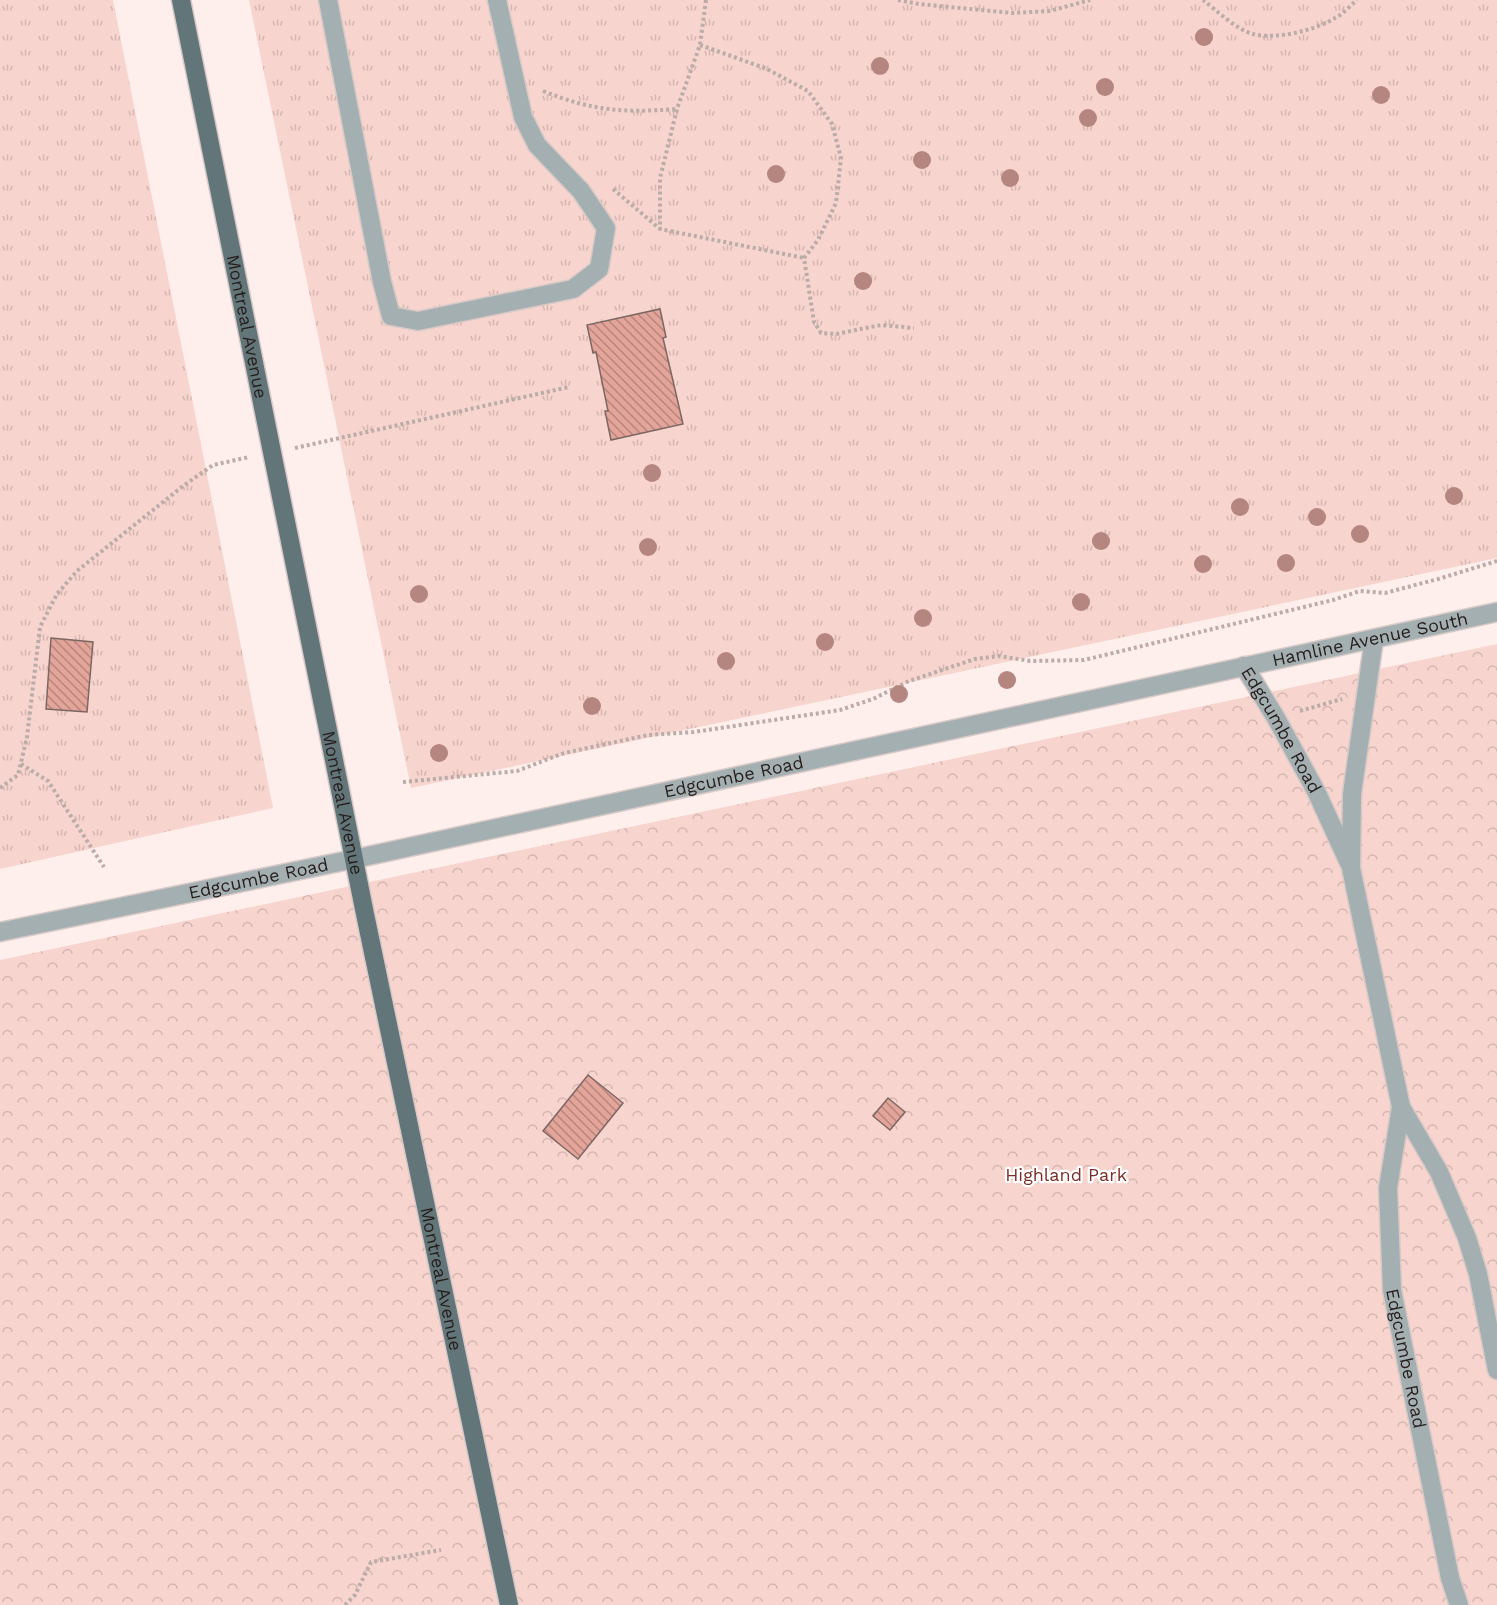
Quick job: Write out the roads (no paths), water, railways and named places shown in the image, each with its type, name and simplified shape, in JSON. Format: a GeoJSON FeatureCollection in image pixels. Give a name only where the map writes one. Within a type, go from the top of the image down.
{"type":"FeatureCollection","features":[{"type":"Feature","properties":{"kind":"main road","name":"Montreal Avenue"},"geometry":{"type":"LineString","coordinates":[[181,0],[354,859],[509,1605]]}},
{"type":"Feature","properties":{"kind":"street"},"geometry":{"type":"LineString","coordinates":[[328,0],[382,282],[392,316],[418,321],[573,289],[599,269],[606,228],[581,191],[537,145],[523,117],[497,0]]}},
{"type":"Feature","properties":{"kind":"street","name":"Hamline Avenue South"},"geometry":{"type":"LineString","coordinates":[[1244,666],[1497,612]]}},
{"type":"Feature","properties":{"kind":"street","name":"Edgcumbe Road"},"geometry":{"type":"LineString","coordinates":[[1374,639],[1352,794],[1352,868],[1401,1107],[1439,1172],[1467,1238],[1478,1274],[1497,1370]]}},
{"type":"Feature","properties":{"kind":"street","name":"Edgcumbe Road"},"geometry":{"type":"LineString","coordinates":[[0,932],[354,859],[1244,666],[1316,791],[1352,868]]}},
{"type":"Feature","properties":{"kind":"street","name":"Edgcumbe Road"},"geometry":{"type":"LineString","coordinates":[[1401,1107],[1388,1188],[1392,1290],[1450,1578],[1459,1605]]}},
{"type":"Feature","properties":{"kind":"park label","name":"Highland Park"},"geometry":{"type":"Point","coordinates":[1066,1175]}}]}
